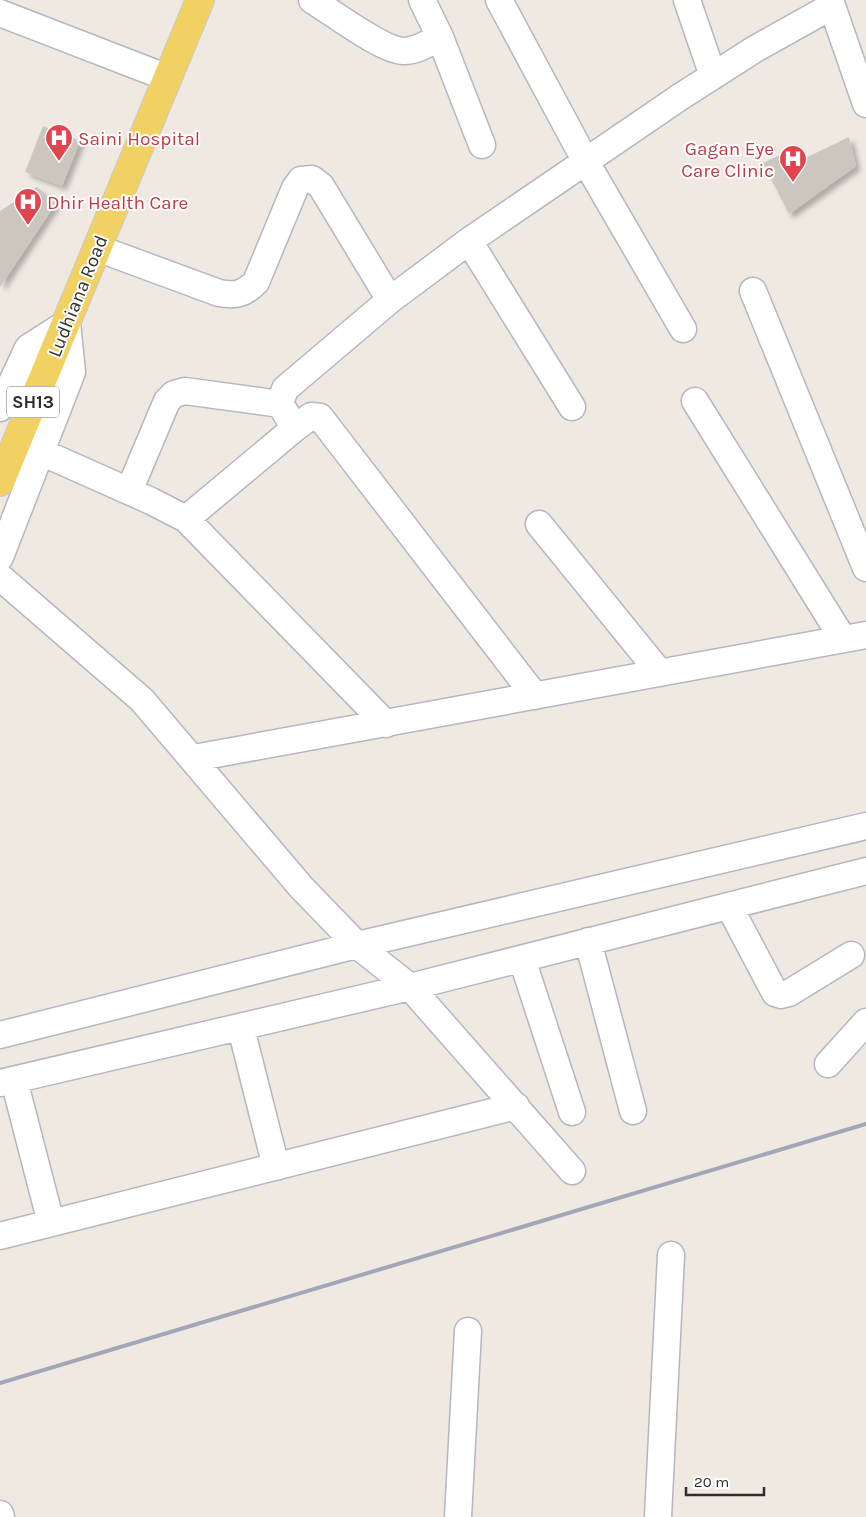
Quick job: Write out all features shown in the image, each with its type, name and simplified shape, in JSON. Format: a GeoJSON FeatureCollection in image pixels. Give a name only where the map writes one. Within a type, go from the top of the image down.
{"type":"FeatureCollection","features":[{"type":"Feature","properties":{"kind":"main road","name":"Ludhiana Road"},"geometry":{"type":"LineString","coordinates":[[0,482],[200,0]]}},
{"type":"Feature","properties":{"kind":"street"},"geometry":{"type":"LineString","coordinates":[[312,0],[388,48],[403,51],[421,48],[440,37]]}},
{"type":"Feature","properties":{"kind":"street"},"geometry":{"type":"LineString","coordinates":[[422,0],[440,37],[482,145]]}},
{"type":"Feature","properties":{"kind":"street"},"geometry":{"type":"LineString","coordinates":[[499,0],[586,162],[683,329]]}},
{"type":"Feature","properties":{"kind":"street"},"geometry":{"type":"LineString","coordinates":[[687,0],[713,76]]}},
{"type":"Feature","properties":{"kind":"street"},"geometry":{"type":"LineString","coordinates":[[280,404],[285,389],[390,300],[470,240],[713,76],[831,3],[861,74],[866,104]]}},
{"type":"Feature","properties":{"kind":"street"},"geometry":{"type":"LineString","coordinates":[[0,13],[168,78]]}},
{"type":"Feature","properties":{"kind":"street"},"geometry":{"type":"LineString","coordinates":[[97,248],[219,293],[233,295],[246,292],[256,282],[295,188],[301,180],[312,180],[321,186],[390,300]]}},
{"type":"Feature","properties":{"kind":"street"},"geometry":{"type":"LineString","coordinates":[[470,240],[572,407]]}},
{"type":"Feature","properties":{"kind":"street"},"geometry":{"type":"LineString","coordinates":[[753,292],[866,568]]}},
{"type":"Feature","properties":{"kind":"street"},"geometry":{"type":"LineString","coordinates":[[0,408],[28,348],[67,322],[72,372],[0,558]]}},
{"type":"Feature","properties":{"kind":"street"},"geometry":{"type":"LineString","coordinates":[[129,491],[167,401],[174,394],[185,391],[280,404]]}},
{"type":"Feature","properties":{"kind":"street"},"geometry":{"type":"LineString","coordinates":[[194,758],[855,637],[695,401]]}},
{"type":"Feature","properties":{"kind":"street"},"geometry":{"type":"LineString","coordinates":[[280,404],[295,428]]}},
{"type":"Feature","properties":{"kind":"street"},"geometry":{"type":"LineString","coordinates":[[186,519],[295,428],[311,416],[320,418],[535,696]]}},
{"type":"Feature","properties":{"kind":"street"},"geometry":{"type":"LineString","coordinates":[[41,452],[129,491],[186,519],[217,548],[386,724]]}},
{"type":"Feature","properties":{"kind":"street"},"geometry":{"type":"LineString","coordinates":[[539,524],[660,673]]}},
{"type":"Feature","properties":{"kind":"street"},"geometry":{"type":"LineString","coordinates":[[0,577],[142,700],[194,758],[301,887],[357,945],[410,987],[572,1171]]}},
{"type":"Feature","properties":{"kind":"street"},"geometry":{"type":"LineString","coordinates":[[0,1035],[357,945],[866,826]]}},
{"type":"Feature","properties":{"kind":"street"},"geometry":{"type":"LineString","coordinates":[[51,1223],[7,1082],[410,987],[866,871]]}},
{"type":"Feature","properties":{"kind":"street"},"geometry":{"type":"LineString","coordinates":[[729,906],[775,993],[781,995],[789,993],[851,955]]}},
{"type":"Feature","properties":{"kind":"street"},"geometry":{"type":"LineString","coordinates":[[588,941],[633,1111]]}},
{"type":"Feature","properties":{"kind":"street"},"geometry":{"type":"LineString","coordinates":[[522,959],[572,1112]]}},
{"type":"Feature","properties":{"kind":"street"},"geometry":{"type":"LineString","coordinates":[[828,1064],[866,1022]]}},
{"type":"Feature","properties":{"kind":"street"},"geometry":{"type":"LineString","coordinates":[[241,1028],[276,1167]]}},
{"type":"Feature","properties":{"kind":"street"},"geometry":{"type":"LineString","coordinates":[[0,1236],[516,1106]]}},
{"type":"Feature","properties":{"kind":"street"},"geometry":{"type":"LineString","coordinates":[[658,1517],[671,1255]]}},
{"type":"Feature","properties":{"kind":"street"},"geometry":{"type":"LineString","coordinates":[[458,1517],[468,1331]]}},
{"type":"Feature","properties":{"kind":"building"},"geometry":{"type":"Polygon","coordinates":[[[43,126],[80,141],[62,186],[25,172],[43,126]]]}},
{"type":"Feature","properties":{"kind":"building"},"geometry":{"type":"Polygon","coordinates":[[[849,137],[856,166],[789,214],[763,163],[791,150],[797,162],[849,137]]]}},
{"type":"Feature","properties":{"kind":"building"},"geometry":{"type":"Polygon","coordinates":[[[37,187],[56,203],[0,287],[0,211],[37,187]]]}},
{"type":"Feature","properties":{"kind":"railway"},"geometry":{"type":"LineString","coordinates":[[0,1383],[866,1124]]}},
{"type":"Feature","properties":{"kind":"place","name":"Saini Hospital"},"geometry":{"type":"Point","coordinates":[59,162]}},
{"type":"Feature","properties":{"kind":"place","name":"Gagan Eye Care Clinic"},"geometry":{"type":"Point","coordinates":[793,183]}},
{"type":"Feature","properties":{"kind":"place","name":"Dhir Health Care"},"geometry":{"type":"Point","coordinates":[28,226]}}]}
